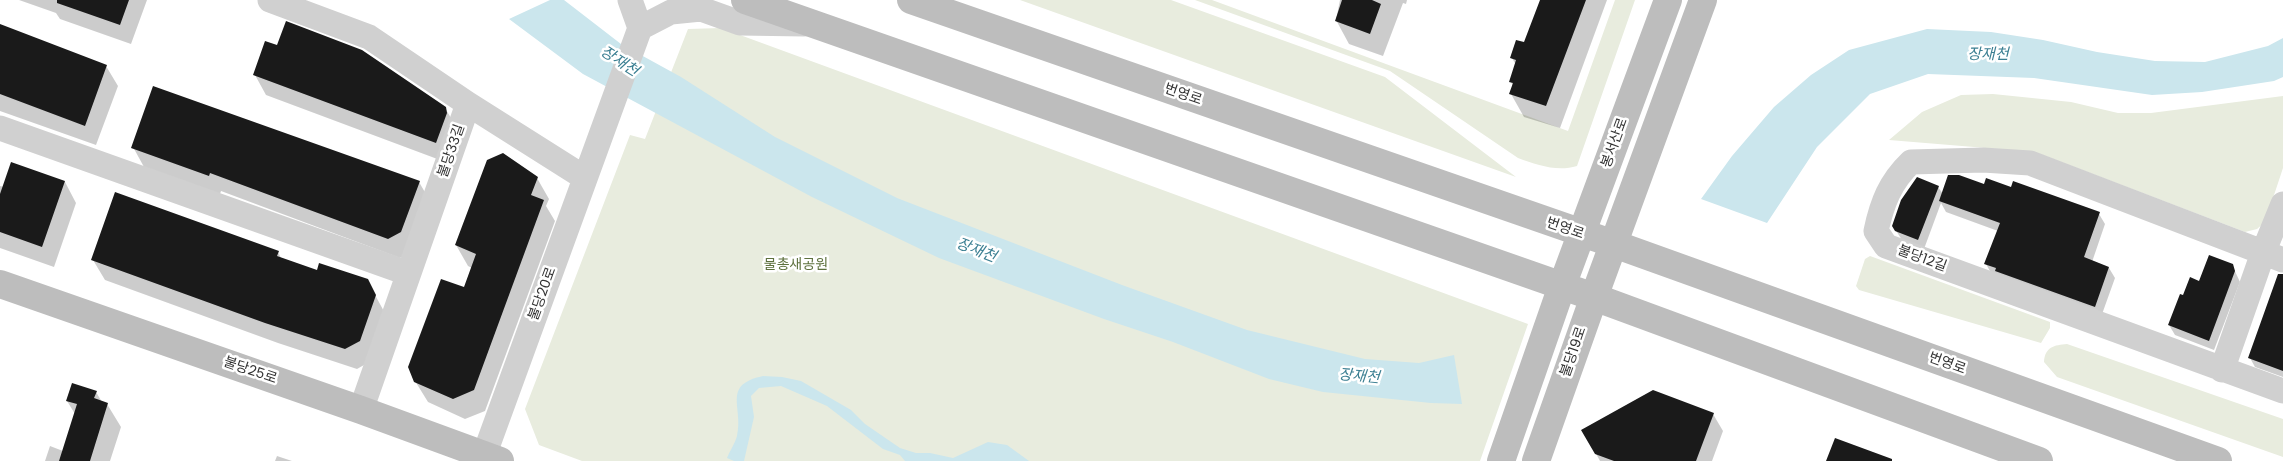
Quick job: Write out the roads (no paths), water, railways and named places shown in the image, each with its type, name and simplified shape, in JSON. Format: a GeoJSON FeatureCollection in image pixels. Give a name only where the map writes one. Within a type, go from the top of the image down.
{"type":"FeatureCollection","features":[{"type":"Feature","properties":{"kind":"main road"},"geometry":{"type":"LineString","coordinates":[[745,0],[1594,297],[2039,461]]}},
{"type":"Feature","properties":{"kind":"main road","name":"번영로"},"geometry":{"type":"LineString","coordinates":[[911,0],[1582,235],[1614,244],[2218,461]]}},
{"type":"Feature","properties":{"kind":"main road","name":"봉서산로"},"geometry":{"type":"LineString","coordinates":[[1562,286],[1668,0]]}},
{"type":"Feature","properties":{"kind":"main road"},"geometry":{"type":"LineString","coordinates":[[1614,244],[1703,0]]}},
{"type":"Feature","properties":{"kind":"main road","name":"불당19로"},"geometry":{"type":"LineString","coordinates":[[1536,461],[1614,244]]}},
{"type":"Feature","properties":{"kind":"main road","name":"불당25로"},"geometry":{"type":"LineString","coordinates":[[0,284],[361,410],[488,459]]}},
{"type":"Feature","properties":{"kind":"main road"},"geometry":{"type":"LineString","coordinates":[[1501,461],[1562,286]]}},
{"type":"Feature","properties":{"kind":"street"},"geometry":{"type":"LineString","coordinates":[[270,0],[369,37],[468,104],[585,178]]}},
{"type":"Feature","properties":{"kind":"street"},"geometry":{"type":"LineString","coordinates":[[630,0],[640,28],[671,12],[700,9],[740,23],[812,24]]}},
{"type":"Feature","properties":{"kind":"street","name":"불당20로"},"geometry":{"type":"LineString","coordinates":[[488,459],[585,178],[640,28]]}},
{"type":"Feature","properties":{"kind":"street","name":"불당33길"},"geometry":{"type":"LineString","coordinates":[[361,410],[407,273],[468,104]]}},
{"type":"Feature","properties":{"kind":"street"},"geometry":{"type":"LineString","coordinates":[[0,128],[407,273]]}},
{"type":"Feature","properties":{"kind":"street","name":"불당12길"},"geometry":{"type":"LineString","coordinates":[[2273,257],[2030,163],[1983,160],[1910,162],[1896,176],[1881,209],[1876,231],[1886,246],[2283,391]]}},
{"type":"Feature","properties":{"kind":"street"},"geometry":{"type":"LineString","coordinates":[[2222,370],[2273,257],[2283,204]]}},
{"type":"Feature","properties":{"kind":"water","name":"장재천"},"geometry":{"type":"Polygon","coordinates":[[[550,0],[564,0],[621,44],[681,77],[775,137],[897,198],[1122,285],[1247,330],[1365,359],[1419,363],[1454,355],[1462,404],[1431,403],[1323,392],[1269,379],[1173,342],[1104,319],[939,258],[812,197],[583,74],[509,19],[550,0]]]}},
{"type":"Feature","properties":{"kind":"water","name":"장재천"},"geometry":{"type":"Polygon","coordinates":[[[1927,29],[1991,32],[2155,61],[2205,62],[2268,46],[2283,38],[2283,77],[2274,81],[2202,92],[2152,95],[2034,78],[1928,74],[1870,94],[1817,147],[1767,223],[1701,199],[1732,156],[1774,107],[1811,75],[1849,50],[1927,29]]]}},
{"type":"Feature","properties":{"kind":"water"},"geometry":{"type":"Polygon","coordinates":[[[763,376],[801,381],[851,410],[865,424],[900,448],[916,453],[930,453],[953,458],[988,442],[1007,445],[1029,461],[905,461],[900,455],[883,449],[827,406],[781,386],[759,388],[751,396],[754,417],[744,461],[734,461],[727,458],[737,436],[738,391],[742,385],[750,380],[763,376]]]}},
{"type":"Feature","properties":{"kind":"park label","name":"물총새공원"},"geometry":{"type":"Point","coordinates":[796,265]}}]}
